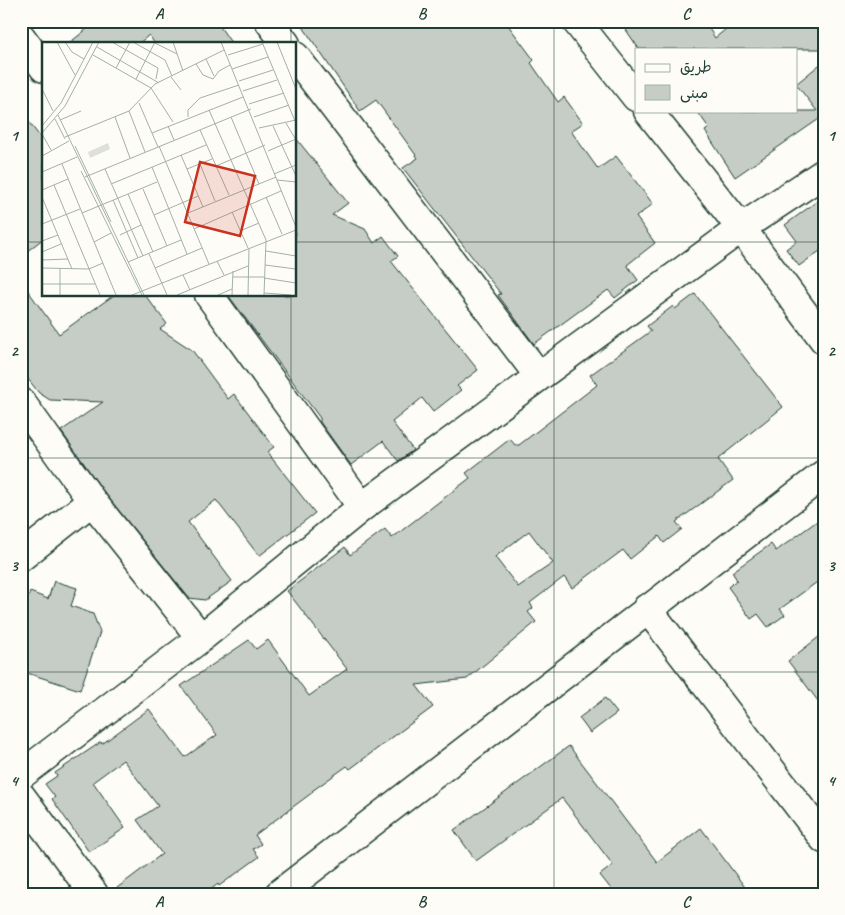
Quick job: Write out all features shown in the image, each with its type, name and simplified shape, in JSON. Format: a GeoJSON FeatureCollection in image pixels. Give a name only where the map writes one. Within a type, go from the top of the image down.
{"type":"FeatureCollection","features":[{"type":"Feature","properties":{"kind":"street"},"geometry":{"type":"LineString","coordinates":[[269,21],[285,42]]}},
{"type":"Feature","properties":{"kind":"street"},"geometry":{"type":"LineString","coordinates":[[576,21],[635,96]]}},
{"type":"Feature","properties":{"kind":"street"},"geometry":{"type":"LineString","coordinates":[[21,36],[42,65]]}},
{"type":"Feature","properties":{"kind":"street"},"geometry":{"type":"LineString","coordinates":[[296,57],[539,376]]}},
{"type":"Feature","properties":{"kind":"street"},"geometry":{"type":"LineString","coordinates":[[649,112],[741,228],[824,340]]}},
{"type":"Feature","properties":{"kind":"street"},"geometry":{"type":"LineString","coordinates":[[21,775],[201,638],[362,507],[741,228],[824,173]]}},
{"type":"Feature","properties":{"kind":"street"},"geometry":{"type":"LineString","coordinates":[[210,296],[362,507]]}},
{"type":"Feature","properties":{"kind":"street"},"geometry":{"type":"LineString","coordinates":[[21,402],[92,501],[201,638]]}},
{"type":"Feature","properties":{"kind":"street"},"geometry":{"type":"LineString","coordinates":[[279,894],[647,608],[824,474]]}},
{"type":"Feature","properties":{"kind":"street"},"geometry":{"type":"LineString","coordinates":[[21,557],[92,501]]}},
{"type":"Feature","properties":{"kind":"street"},"geometry":{"type":"LineString","coordinates":[[647,608],[824,839]]}},
{"type":"Feature","properties":{"kind":"street"},"geometry":{"type":"LineString","coordinates":[[21,796],[94,894]]}},
{"type":"Feature","properties":{"kind":"building"},"geometry":{"type":"Polygon","coordinates":[[[97,21],[216,21],[231,42],[154,42],[149,35],[140,42],[71,42],[97,21]]]}},
{"type":"Feature","properties":{"kind":"building"},"geometry":{"type":"Polygon","coordinates":[[[299,21],[505,21],[534,60],[531,63],[558,102],[564,97],[583,123],[571,131],[598,169],[616,156],[653,204],[636,217],[655,243],[627,265],[638,280],[615,298],[608,290],[534,344],[498,295],[501,294],[403,168],[418,158],[376,100],[360,111],[299,21]]]}},
{"type":"Feature","properties":{"kind":"building"},"geometry":{"type":"Polygon","coordinates":[[[620,21],[704,21],[715,38],[736,21],[824,21],[824,49],[638,48],[620,21]]]}},
{"type":"Feature","properties":{"kind":"building"},"geometry":{"type":"Polygon","coordinates":[[[824,61],[824,120],[822,117],[735,177],[705,131],[709,128],[698,112],[817,111],[798,87],[798,82],[824,61]]]}},
{"type":"Feature","properties":{"kind":"building"},"geometry":{"type":"Polygon","coordinates":[[[21,112],[42,139],[42,240],[21,256],[21,112]]]}},
{"type":"Feature","properties":{"kind":"building"},"geometry":{"type":"Polygon","coordinates":[[[296,138],[348,203],[332,215],[365,229],[374,243],[383,236],[398,256],[391,261],[478,370],[457,386],[461,390],[433,412],[422,398],[392,422],[413,450],[398,461],[383,441],[351,465],[320,422],[320,418],[229,296],[296,296],[296,138]]]}},
{"type":"Feature","properties":{"kind":"building"},"geometry":{"type":"Polygon","coordinates":[[[824,196],[824,248],[799,266],[786,249],[797,241],[785,225],[824,196]]]}},
{"type":"Feature","properties":{"kind":"building"},"geometry":{"type":"Polygon","coordinates":[[[21,281],[59,334],[113,296],[146,296],[167,324],[160,329],[192,350],[228,399],[234,394],[274,447],[267,452],[315,513],[259,556],[216,500],[188,522],[232,581],[205,600],[189,598],[104,492],[61,431],[103,402],[50,400],[39,393],[21,370],[21,281]]]}},
{"type":"Feature","properties":{"kind":"building"},"geometry":{"type":"Polygon","coordinates":[[[695,294],[783,407],[718,459],[733,480],[676,522],[682,529],[664,543],[659,536],[630,559],[623,550],[572,588],[564,577],[530,603],[533,608],[528,612],[536,622],[467,679],[416,685],[433,707],[350,769],[347,766],[312,791],[255,835],[261,844],[253,849],[259,857],[219,886],[218,884],[205,894],[109,894],[162,854],[137,820],[158,806],[123,760],[93,782],[125,828],[89,852],[52,799],[55,797],[45,784],[57,776],[55,773],[101,742],[102,744],[149,709],[185,757],[217,735],[181,686],[249,640],[256,649],[268,640],[309,696],[347,669],[287,591],[345,547],[350,555],[385,529],[392,538],[470,478],[466,473],[510,439],[515,445],[519,445],[597,385],[590,375],[651,331],[647,326],[673,306],[675,309],[695,294]],[[529,531],[495,557],[518,587],[553,563],[529,531]]]}},
{"type":"Feature","properties":{"kind":"building"},"geometry":{"type":"Polygon","coordinates":[[[824,516],[824,577],[780,609],[785,615],[768,627],[758,614],[751,619],[728,587],[737,580],[732,572],[771,544],[776,551],[824,516]]]}},
{"type":"Feature","properties":{"kind":"building"},"geometry":{"type":"Polygon","coordinates":[[[54,581],[77,588],[71,606],[93,614],[100,632],[80,690],[21,671],[21,617],[30,592],[48,599],[54,581]]]}},
{"type":"Feature","properties":{"kind":"building"},"geometry":{"type":"Polygon","coordinates":[[[824,633],[824,709],[788,661],[824,633]]]}},
{"type":"Feature","properties":{"kind":"building"},"geometry":{"type":"Polygon","coordinates":[[[605,698],[617,713],[590,733],[579,718],[605,698]]]}},
{"type":"Feature","properties":{"kind":"building"},"geometry":{"type":"Polygon","coordinates":[[[569,746],[657,862],[701,828],[750,894],[615,894],[600,875],[613,865],[562,798],[476,861],[454,830],[569,746]]]}}]}
